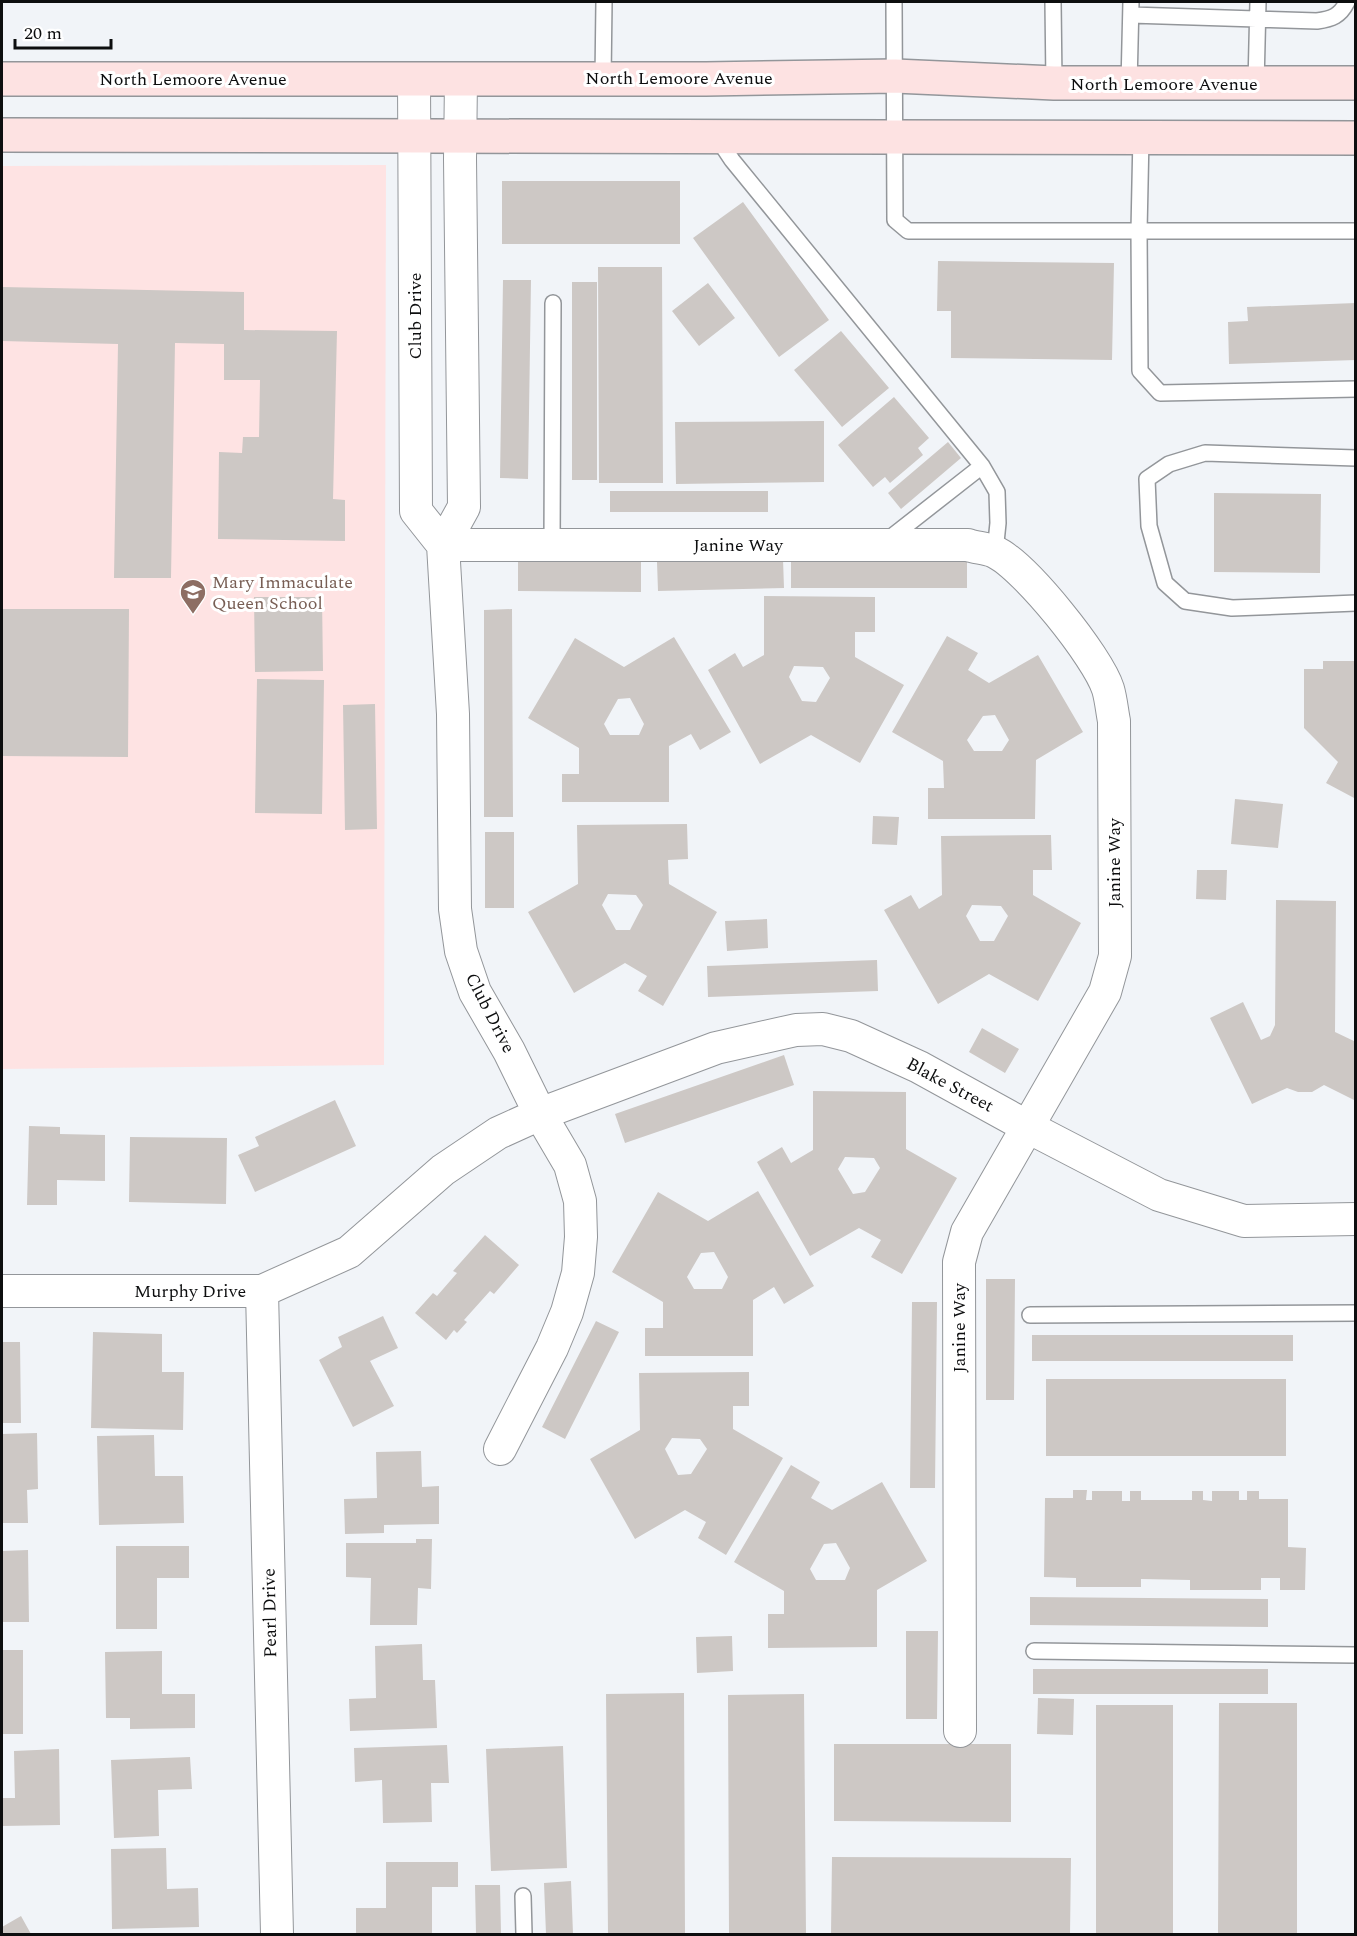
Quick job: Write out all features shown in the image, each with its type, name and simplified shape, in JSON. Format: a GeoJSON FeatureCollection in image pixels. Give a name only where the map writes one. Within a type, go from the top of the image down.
{"type":"FeatureCollection","features":[{"type":"Feature","properties":{"kind":"main road","name":"North Lemoore Avenue"},"geometry":{"type":"LineString","coordinates":[[2,79],[603,79],[895,76],[1054,83],[1356,83]]}},
{"type":"Feature","properties":{"kind":"main road"},"geometry":{"type":"LineString","coordinates":[[1054,83],[1054,136]]}},
{"type":"Feature","properties":{"kind":"main road"},"geometry":{"type":"LineString","coordinates":[[2,135],[1356,138]]}},
{"type":"Feature","properties":{"kind":"street","name":"Club Drive"},"geometry":{"type":"LineString","coordinates":[[414,79],[416,511],[443,545],[453,714],[455,909],[461,951],[475,992],[570,1165],[580,1201],[581,1237],[578,1273],[567,1312],[552,1348],[500,1449]]}},
{"type":"Feature","properties":{"kind":"street"},"geometry":{"type":"LineString","coordinates":[[443,545],[464,507],[461,79]]}},
{"type":"Feature","properties":{"kind":"street","name":"Janine Way"},"geometry":{"type":"LineString","coordinates":[[443,545],[968,545],[995,552],[1014,565],[1044,595],[1096,664],[1108,689],[1114,721],[1115,956],[1106,992],[967,1232],[959,1262],[960,1731]]}},
{"type":"Feature","properties":{"kind":"street","name":"Blake Street"},"geometry":{"type":"LineString","coordinates":[[540,1114],[716,1048],[779,1032],[823,1029],[851,1036],[909,1063],[1158,1195],[1244,1221],[1356,1219]]}},
{"type":"Feature","properties":{"kind":"street","name":"Murphy Drive"},"geometry":{"type":"LineString","coordinates":[[2,1292],[262,1291],[349,1252],[443,1170],[498,1133],[540,1114]]}},
{"type":"Feature","properties":{"kind":"street","name":"Pearl Drive"},"geometry":{"type":"LineString","coordinates":[[262,1291],[277,1935]]}},
{"type":"Feature","properties":{"kind":"lane"},"geometry":{"type":"LineString","coordinates":[[603,79],[604,2]]}},
{"type":"Feature","properties":{"kind":"lane"},"geometry":{"type":"LineString","coordinates":[[894,2],[895,220],[908,231],[1356,231]]}},
{"type":"Feature","properties":{"kind":"lane"},"geometry":{"type":"LineString","coordinates":[[1053,2],[1054,83]]}},
{"type":"Feature","properties":{"kind":"lane"},"geometry":{"type":"LineString","coordinates":[[1256,84],[1258,2]]}},
{"type":"Feature","properties":{"kind":"lane"},"geometry":{"type":"LineString","coordinates":[[1128,84],[1131,8],[1317,21],[1332,19],[1342,11],[1347,2]]}},
{"type":"Feature","properties":{"kind":"lane"},"geometry":{"type":"LineString","coordinates":[[716,136],[732,160],[982,466],[997,492],[998,522],[995,552]]}},
{"type":"Feature","properties":{"kind":"lane"},"geometry":{"type":"LineString","coordinates":[[1141,136],[1140,371],[1160,393],[1356,389]]}},
{"type":"Feature","properties":{"kind":"lane"},"geometry":{"type":"LineString","coordinates":[[552,545],[553,303]]}},
{"type":"Feature","properties":{"kind":"lane"},"geometry":{"type":"LineString","coordinates":[[1356,458],[1205,453],[1169,464],[1147,479],[1149,526],[1165,583],[1185,601],[1232,608],[1356,603]]}},
{"type":"Feature","properties":{"kind":"lane"},"geometry":{"type":"LineString","coordinates":[[880,545],[982,466]]}},
{"type":"Feature","properties":{"kind":"lane"},"geometry":{"type":"LineString","coordinates":[[1030,1315],[1356,1313]]}},
{"type":"Feature","properties":{"kind":"lane"},"geometry":{"type":"LineString","coordinates":[[1034,1651],[1356,1655]]}},
{"type":"Feature","properties":{"kind":"lane"},"geometry":{"type":"LineString","coordinates":[[523,1896],[524,1935]]}},
{"type":"Feature","properties":{"kind":"shaded area","name":"Mary Immaculate Queen School"},"geometry":{"type":"Polygon","coordinates":[[[386,165],[384,1065],[2,1069],[2,166],[386,165]]]}},
{"type":"Feature","properties":{"kind":"building"},"geometry":{"type":"Polygon","coordinates":[[[502,181],[680,181],[680,244],[502,244],[502,181]]]}},
{"type":"Feature","properties":{"kind":"building"},"geometry":{"type":"Polygon","coordinates":[[[743,202],[829,320],[779,357],[693,238],[743,202]]]}},
{"type":"Feature","properties":{"kind":"building"},"geometry":{"type":"Polygon","coordinates":[[[938,261],[1114,263],[1112,360],[951,358],[951,311],[937,311],[938,261]]]}},
{"type":"Feature","properties":{"kind":"building"},"geometry":{"type":"Polygon","coordinates":[[[598,267],[662,267],[663,483],[599,483],[598,267]]]}},
{"type":"Feature","properties":{"kind":"building"},"geometry":{"type":"Polygon","coordinates":[[[503,280],[531,280],[528,479],[500,478],[503,280]]]}},
{"type":"Feature","properties":{"kind":"building"},"geometry":{"type":"Polygon","coordinates":[[[572,282],[597,282],[597,480],[572,480],[572,282]]]}},
{"type":"Feature","properties":{"kind":"building"},"geometry":{"type":"Polygon","coordinates":[[[708,283],[735,318],[699,346],[672,311],[708,283]]]}},
{"type":"Feature","properties":{"kind":"building"},"geometry":{"type":"Polygon","coordinates":[[[2,287],[244,292],[244,330],[337,331],[333,499],[345,500],[345,541],[218,539],[219,452],[242,453],[243,437],[259,437],[260,380],[224,380],[224,344],[175,343],[171,578],[114,578],[118,344],[2,341],[2,287]]]}},
{"type":"Feature","properties":{"kind":"building"},"geometry":{"type":"Polygon","coordinates":[[[1356,303],[1356,360],[1229,364],[1228,322],[1248,321],[1247,307],[1356,303]]]}},
{"type":"Feature","properties":{"kind":"building"},"geometry":{"type":"Polygon","coordinates":[[[841,331],[889,388],[842,427],[794,370],[841,331]]]}},
{"type":"Feature","properties":{"kind":"building"},"geometry":{"type":"Polygon","coordinates":[[[894,397],[929,438],[918,448],[923,455],[890,483],[885,477],[873,487],[838,445],[894,397]]]}},
{"type":"Feature","properties":{"kind":"building"},"geometry":{"type":"Polygon","coordinates":[[[824,421],[824,482],[676,484],[675,422],[824,421]]]}},
{"type":"Feature","properties":{"kind":"building"},"geometry":{"type":"Polygon","coordinates":[[[948,442],[961,458],[901,509],[888,493],[948,442]]]}},
{"type":"Feature","properties":{"kind":"building"},"geometry":{"type":"Polygon","coordinates":[[[610,491],[768,491],[768,512],[610,512],[610,491]]]}},
{"type":"Feature","properties":{"kind":"building"},"geometry":{"type":"Polygon","coordinates":[[[1214,493],[1321,494],[1320,573],[1214,572],[1214,493]]]}},
{"type":"Feature","properties":{"kind":"building"},"geometry":{"type":"Polygon","coordinates":[[[783,559],[784,588],[658,591],[657,562],[783,559]]]}},
{"type":"Feature","properties":{"kind":"building"},"geometry":{"type":"Polygon","coordinates":[[[791,560],[967,560],[967,588],[791,588],[791,560]]]}},
{"type":"Feature","properties":{"kind":"building"},"geometry":{"type":"Polygon","coordinates":[[[518,562],[641,562],[641,592],[518,591],[518,562]]]}},
{"type":"Feature","properties":{"kind":"building"},"geometry":{"type":"Polygon","coordinates":[[[764,596],[875,597],[875,632],[855,632],[855,657],[904,685],[860,763],[811,735],[760,764],[708,670],[735,653],[743,667],[764,655],[764,596]],[[794,666],[789,677],[802,701],[816,702],[830,678],[823,667],[794,666]]]}},
{"type":"Feature","properties":{"kind":"building"},"geometry":{"type":"Polygon","coordinates":[[[254,597],[322,597],[323,671],[255,672],[254,597]]]}},
{"type":"Feature","properties":{"kind":"building"},"geometry":{"type":"Polygon","coordinates":[[[2,609],[129,609],[128,757],[2,756],[2,609]]]}},
{"type":"Feature","properties":{"kind":"building"},"geometry":{"type":"Polygon","coordinates":[[[512,609],[513,817],[484,817],[484,610],[512,609]]]}},
{"type":"Feature","properties":{"kind":"building"},"geometry":{"type":"Polygon","coordinates":[[[947,636],[978,653],[968,670],[989,683],[1038,655],[1083,732],[1036,760],[1035,819],[928,819],[928,788],[944,788],[943,761],[892,732],[947,636]],[[995,715],[983,716],[967,740],[974,751],[1002,751],[1009,740],[995,715]]]}},
{"type":"Feature","properties":{"kind":"building"},"geometry":{"type":"Polygon","coordinates":[[[674,637],[731,732],[700,750],[691,734],[669,746],[669,802],[562,802],[562,774],[579,774],[579,748],[528,718],[575,638],[624,667],[674,637]],[[630,698],[618,699],[604,724],[610,735],[639,735],[644,724],[630,698]]]}},
{"type":"Feature","properties":{"kind":"building"},"geometry":{"type":"Polygon","coordinates":[[[1323,661],[1356,661],[1356,799],[1326,783],[1338,762],[1304,728],[1304,669],[1323,669],[1323,661]]]}},
{"type":"Feature","properties":{"kind":"building"},"geometry":{"type":"Polygon","coordinates":[[[257,679],[324,680],[322,814],[255,813],[257,679]]]}},
{"type":"Feature","properties":{"kind":"building"},"geometry":{"type":"Polygon","coordinates":[[[375,704],[377,829],[345,830],[343,705],[375,704]]]}},
{"type":"Feature","properties":{"kind":"building"},"geometry":{"type":"Polygon","coordinates":[[[1235,799],[1283,804],[1278,848],[1231,844],[1235,799]]]}},
{"type":"Feature","properties":{"kind":"building"},"geometry":{"type":"Polygon","coordinates":[[[873,816],[899,817],[897,845],[872,844],[873,816]]]}},
{"type":"Feature","properties":{"kind":"building"},"geometry":{"type":"Polygon","coordinates":[[[687,824],[688,859],[668,860],[669,884],[717,912],[663,1006],[638,991],[647,976],[625,963],[574,993],[528,912],[578,884],[577,825],[687,824]],[[608,894],[602,905],[616,930],[630,930],[643,905],[636,895],[608,894]]]}},
{"type":"Feature","properties":{"kind":"building"},"geometry":{"type":"Polygon","coordinates":[[[485,832],[514,832],[514,908],[485,908],[485,832]]]}},
{"type":"Feature","properties":{"kind":"building"},"geometry":{"type":"Polygon","coordinates":[[[1051,835],[1052,870],[1033,870],[1033,895],[1081,923],[1038,1001],[989,974],[938,1004],[884,910],[911,895],[919,909],[942,895],[941,836],[1051,835]],[[972,905],[966,916],[980,941],[994,941],[1008,916],[1001,906],[972,905]]]}},
{"type":"Feature","properties":{"kind":"building"},"geometry":{"type":"Polygon","coordinates":[[[1197,870],[1227,870],[1226,900],[1196,899],[1197,870]]]}},
{"type":"Feature","properties":{"kind":"building"},"geometry":{"type":"Polygon","coordinates":[[[1276,900],[1336,901],[1335,1032],[1356,1042],[1356,1101],[1324,1085],[1312,1092],[1298,1092],[1287,1088],[1252,1104],[1210,1018],[1243,1002],[1261,1040],[1270,1036],[1275,1025],[1276,900]]]}},
{"type":"Feature","properties":{"kind":"building"},"geometry":{"type":"Polygon","coordinates":[[[767,919],[768,948],[727,951],[725,921],[767,919]]]}},
{"type":"Feature","properties":{"kind":"building"},"geometry":{"type":"Polygon","coordinates":[[[877,960],[878,991],[708,997],[707,966],[877,960]]]}},
{"type":"Feature","properties":{"kind":"building"},"geometry":{"type":"Polygon","coordinates":[[[982,1028],[1019,1049],[1005,1073],[969,1052],[982,1028]]]}},
{"type":"Feature","properties":{"kind":"building"},"geometry":{"type":"Polygon","coordinates":[[[784,1055],[794,1085],[625,1143],[615,1114],[784,1055]]]}},
{"type":"Feature","properties":{"kind":"building"},"geometry":{"type":"Polygon","coordinates":[[[813,1091],[906,1092],[906,1149],[957,1178],[902,1274],[871,1257],[881,1240],[859,1228],[810,1256],[757,1162],[782,1147],[791,1163],[813,1150],[813,1091]],[[845,1157],[838,1169],[853,1194],[865,1192],[880,1168],[874,1158],[845,1157]]]}},
{"type":"Feature","properties":{"kind":"building"},"geometry":{"type":"Polygon","coordinates":[[[335,1100],[356,1146],[255,1192],[238,1155],[259,1146],[255,1137],[335,1100]]]}},
{"type":"Feature","properties":{"kind":"building"},"geometry":{"type":"Polygon","coordinates":[[[29,1126],[60,1127],[60,1134],[105,1135],[105,1181],[57,1180],[57,1205],[27,1205],[29,1126]]]}},
{"type":"Feature","properties":{"kind":"building"},"geometry":{"type":"Polygon","coordinates":[[[130,1137],[227,1138],[226,1204],[129,1202],[130,1137]]]}},
{"type":"Feature","properties":{"kind":"building"},"geometry":{"type":"Polygon","coordinates":[[[758,1191],[814,1286],[784,1304],[774,1287],[753,1300],[753,1356],[645,1356],[645,1328],[663,1328],[663,1302],[612,1272],[658,1192],[708,1221],[758,1191]],[[714,1252],[701,1253],[687,1277],[694,1289],[722,1289],[728,1277],[714,1252]]]}},
{"type":"Feature","properties":{"kind":"building"},"geometry":{"type":"Polygon","coordinates":[[[485,1235],[519,1265],[494,1294],[490,1291],[464,1320],[467,1322],[457,1333],[454,1330],[446,1340],[415,1313],[433,1293],[437,1296],[457,1273],[453,1271],[485,1235]]]}},
{"type":"Feature","properties":{"kind":"building"},"geometry":{"type":"Polygon","coordinates":[[[986,1279],[1015,1279],[1014,1400],[986,1400],[986,1279]]]}},
{"type":"Feature","properties":{"kind":"building"},"geometry":{"type":"Polygon","coordinates":[[[912,1302],[937,1302],[935,1488],[910,1488],[912,1302]]]}},
{"type":"Feature","properties":{"kind":"building"},"geometry":{"type":"Polygon","coordinates":[[[383,1316],[398,1348],[370,1361],[394,1406],[353,1427],[319,1360],[342,1347],[338,1337],[383,1316]]]}},
{"type":"Feature","properties":{"kind":"building"},"geometry":{"type":"Polygon","coordinates":[[[596,1321],[619,1332],[565,1439],[542,1427],[596,1321]]]}},
{"type":"Feature","properties":{"kind":"building"},"geometry":{"type":"Polygon","coordinates":[[[93,1332],[162,1334],[162,1372],[184,1372],[183,1430],[91,1428],[93,1332]]]}},
{"type":"Feature","properties":{"kind":"building"},"geometry":{"type":"Polygon","coordinates":[[[1032,1335],[1293,1335],[1293,1361],[1032,1361],[1032,1335]]]}},
{"type":"Feature","properties":{"kind":"building"},"geometry":{"type":"Polygon","coordinates":[[[2,1342],[20,1342],[21,1423],[2,1423],[2,1342]]]}},
{"type":"Feature","properties":{"kind":"building"},"geometry":{"type":"Polygon","coordinates":[[[749,1372],[749,1406],[733,1406],[733,1429],[783,1458],[726,1555],[698,1538],[706,1522],[685,1510],[635,1539],[590,1459],[640,1430],[639,1373],[749,1372]],[[672,1438],[665,1449],[678,1475],[691,1474],[707,1449],[700,1439],[672,1438]]]}},
{"type":"Feature","properties":{"kind":"building"},"geometry":{"type":"Polygon","coordinates":[[[1046,1379],[1286,1379],[1286,1456],[1046,1456],[1046,1379]]]}},
{"type":"Feature","properties":{"kind":"building"},"geometry":{"type":"Polygon","coordinates":[[[37,1433],[38,1489],[27,1490],[28,1523],[2,1523],[2,1434],[37,1433]]]}},
{"type":"Feature","properties":{"kind":"building"},"geometry":{"type":"Polygon","coordinates":[[[154,1435],[155,1476],[183,1476],[184,1523],[99,1525],[97,1436],[154,1435]]]}},
{"type":"Feature","properties":{"kind":"building"},"geometry":{"type":"Polygon","coordinates":[[[421,1451],[422,1487],[439,1486],[439,1524],[384,1525],[384,1533],[345,1534],[344,1499],[377,1498],[376,1452],[421,1451]]]}},
{"type":"Feature","properties":{"kind":"building"},"geometry":{"type":"Polygon","coordinates":[[[791,1465],[820,1482],[811,1498],[832,1510],[882,1482],[927,1561],[877,1590],[877,1647],[768,1648],[768,1614],[784,1614],[784,1591],[734,1562],[791,1465]],[[836,1543],[824,1544],[810,1569],[816,1580],[845,1580],[850,1568],[836,1543]]]}},
{"type":"Feature","properties":{"kind":"building"},"geometry":{"type":"Polygon","coordinates":[[[1073,1490],[1087,1490],[1086,1500],[1092,1500],[1092,1491],[1122,1491],[1122,1501],[1130,1501],[1130,1491],[1141,1491],[1141,1500],[1192,1500],[1192,1491],[1203,1491],[1203,1500],[1212,1501],[1212,1491],[1239,1491],[1239,1500],[1247,1500],[1247,1491],[1259,1491],[1259,1499],[1288,1499],[1288,1547],[1306,1548],[1305,1590],[1280,1590],[1280,1578],[1261,1578],[1261,1590],[1190,1590],[1190,1580],[1141,1579],[1141,1587],[1076,1587],[1076,1578],[1044,1577],[1045,1498],[1073,1498],[1073,1490]]]}},
{"type":"Feature","properties":{"kind":"building"},"geometry":{"type":"Polygon","coordinates":[[[416,1539],[432,1539],[431,1589],[418,1588],[417,1625],[370,1625],[371,1578],[346,1577],[346,1543],[416,1543],[416,1539]]]}},
{"type":"Feature","properties":{"kind":"building"},"geometry":{"type":"Polygon","coordinates":[[[116,1546],[189,1546],[189,1578],[157,1578],[157,1629],[116,1629],[116,1546]]]}},
{"type":"Feature","properties":{"kind":"building"},"geometry":{"type":"Polygon","coordinates":[[[28,1550],[29,1622],[2,1622],[2,1551],[28,1550]]]}},
{"type":"Feature","properties":{"kind":"building"},"geometry":{"type":"Polygon","coordinates":[[[1030,1597],[1268,1599],[1268,1627],[1030,1625],[1030,1597]]]}},
{"type":"Feature","properties":{"kind":"building"},"geometry":{"type":"Polygon","coordinates":[[[906,1631],[938,1631],[937,1719],[906,1719],[906,1631]]]}},
{"type":"Feature","properties":{"kind":"building"},"geometry":{"type":"Polygon","coordinates":[[[732,1636],[733,1671],[697,1673],[696,1637],[732,1636]]]}},
{"type":"Feature","properties":{"kind":"building"},"geometry":{"type":"Polygon","coordinates":[[[422,1644],[423,1680],[435,1680],[437,1728],[350,1731],[349,1699],[376,1698],[375,1646],[422,1644]]]}},
{"type":"Feature","properties":{"kind":"building"},"geometry":{"type":"Polygon","coordinates":[[[2,1650],[23,1650],[23,1734],[2,1734],[2,1650]]]}},
{"type":"Feature","properties":{"kind":"building"},"geometry":{"type":"Polygon","coordinates":[[[162,1651],[162,1694],[195,1694],[195,1728],[130,1729],[130,1718],[106,1718],[105,1652],[162,1651]]]}},
{"type":"Feature","properties":{"kind":"building"},"geometry":{"type":"Polygon","coordinates":[[[1033,1669],[1268,1669],[1268,1694],[1033,1694],[1033,1669]]]}},
{"type":"Feature","properties":{"kind":"building"},"geometry":{"type":"Polygon","coordinates":[[[684,1693],[685,1934],[608,1934],[606,1694],[684,1693]]]}},
{"type":"Feature","properties":{"kind":"building"},"geometry":{"type":"Polygon","coordinates":[[[804,1694],[806,1934],[729,1934],[728,1695],[804,1694]]]}},
{"type":"Feature","properties":{"kind":"building"},"geometry":{"type":"Polygon","coordinates":[[[1038,1698],[1074,1699],[1073,1735],[1037,1734],[1038,1698]]]}},
{"type":"Feature","properties":{"kind":"building"},"geometry":{"type":"Polygon","coordinates":[[[1219,1703],[1297,1703],[1297,1934],[1218,1934],[1219,1703]]]}},
{"type":"Feature","properties":{"kind":"building"},"geometry":{"type":"Polygon","coordinates":[[[1096,1705],[1173,1705],[1173,1934],[1096,1934],[1096,1705]]]}},
{"type":"Feature","properties":{"kind":"building"},"geometry":{"type":"Polygon","coordinates":[[[834,1744],[1011,1744],[1011,1822],[834,1821],[834,1744]]]}},
{"type":"Feature","properties":{"kind":"building"},"geometry":{"type":"Polygon","coordinates":[[[447,1745],[449,1783],[431,1783],[432,1822],[383,1823],[382,1780],[355,1782],[354,1748],[447,1745]]]}},
{"type":"Feature","properties":{"kind":"building"},"geometry":{"type":"Polygon","coordinates":[[[563,1746],[567,1868],[491,1871],[486,1749],[563,1746]]]}},
{"type":"Feature","properties":{"kind":"building"},"geometry":{"type":"Polygon","coordinates":[[[59,1749],[60,1825],[2,1826],[2,1798],[15,1798],[14,1751],[59,1749]]]}},
{"type":"Feature","properties":{"kind":"building"},"geometry":{"type":"Polygon","coordinates":[[[190,1757],[192,1789],[158,1790],[159,1836],[114,1838],[111,1760],[190,1757]]]}},
{"type":"Feature","properties":{"kind":"building"},"geometry":{"type":"Polygon","coordinates":[[[166,1848],[167,1889],[198,1888],[199,1927],[112,1929],[111,1849],[166,1848]]]}},
{"type":"Feature","properties":{"kind":"building"},"geometry":{"type":"Polygon","coordinates":[[[832,1857],[1071,1858],[1070,1934],[831,1934],[832,1857]]]}},
{"type":"Feature","properties":{"kind":"building"},"geometry":{"type":"Polygon","coordinates":[[[386,1862],[458,1862],[458,1887],[432,1887],[432,1934],[356,1934],[356,1908],[386,1908],[386,1862]]]}},
{"type":"Feature","properties":{"kind":"building"},"geometry":{"type":"Polygon","coordinates":[[[571,1881],[573,1934],[546,1934],[544,1883],[571,1881]]]}},
{"type":"Feature","properties":{"kind":"building"},"geometry":{"type":"Polygon","coordinates":[[[475,1885],[500,1885],[501,1934],[476,1934],[475,1885]]]}},
{"type":"Feature","properties":{"kind":"building"},"geometry":{"type":"Polygon","coordinates":[[[21,1916],[31,1934],[2,1934],[2,1927],[21,1916]]]}},
{"type":"Feature","properties":{"kind":"place","name":"Mary Immaculate Queen School"},"geometry":{"type":"Point","coordinates":[193,615]}}]}
